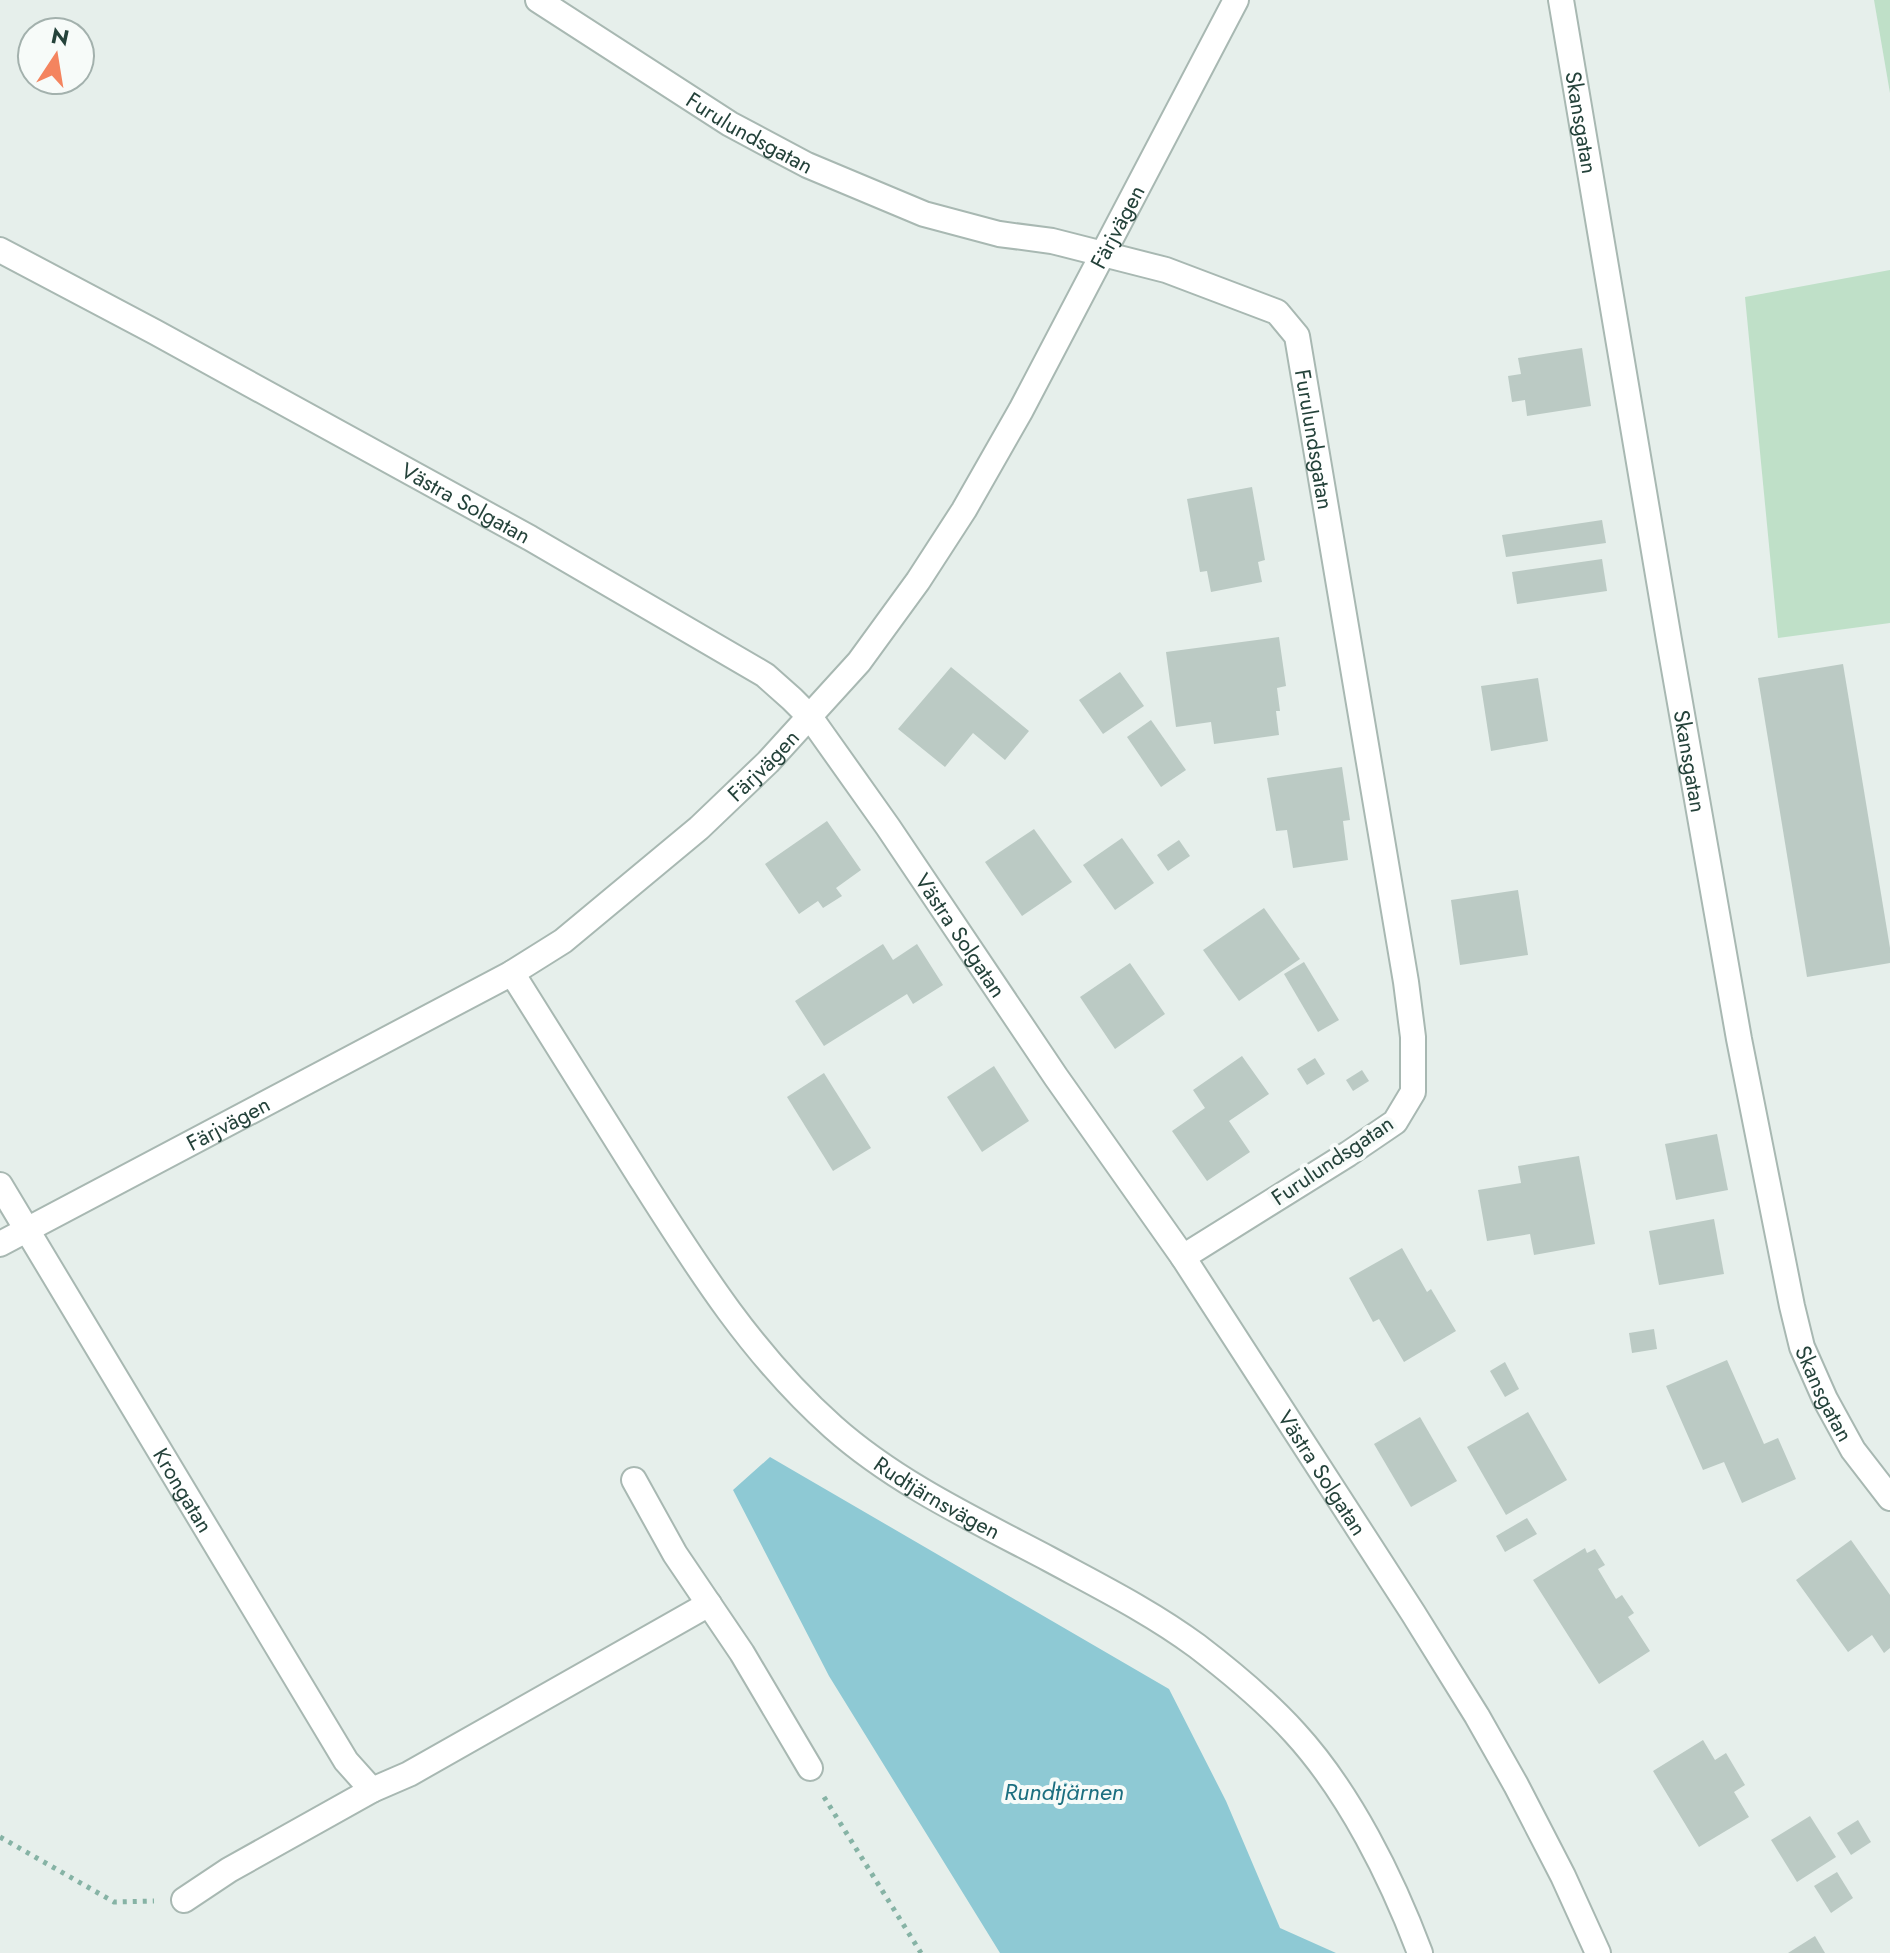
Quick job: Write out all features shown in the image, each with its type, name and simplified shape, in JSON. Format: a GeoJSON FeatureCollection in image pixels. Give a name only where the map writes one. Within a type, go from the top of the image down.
{"type":"FeatureCollection","features":[{"type":"Feature","properties":{"kind":"street","name":"Furulundsgatan"},"geometry":{"type":"LineString","coordinates":[[538,0],[730,124],[807,165],[924,214],[999,234],[1052,241],[1166,270],[1277,312],[1297,336],[1403,966],[1413,1037],[1413,1092],[1395,1122],[1183,1257]]}},
{"type":"Feature","properties":{"kind":"street","name":"Färjvägen"},"geometry":{"type":"LineString","coordinates":[[0,1244],[512,973],[563,941],[699,828],[768,762],[859,662],[918,581],[964,510],[1021,410],[1236,0]]}},
{"type":"Feature","properties":{"kind":"street","name":"Skansgatan"},"geometry":{"type":"LineString","coordinates":[[1561,0],[1725,963],[1792,1306],[1802,1347],[1825,1399],[1853,1450],[1890,1498]]}},
{"type":"Feature","properties":{"kind":"street","name":"Västra Solgatan"},"geometry":{"type":"LineString","coordinates":[[0,250],[530,538],[765,675],[810,717],[1183,1257],[1413,1613],[1516,1785],[1598,1953]]}},
{"type":"Feature","properties":{"kind":"street","name":"Rudtjärnsvägen"},"geometry":{"type":"LineString","coordinates":[[512,973],[702,1275],[742,1329],[789,1384],[834,1428],[891,1472],[1123,1599],[1195,1645],[1242,1682],[1294,1732],[1330,1777],[1383,1865],[1420,1953]]}},
{"type":"Feature","properties":{"kind":"street","name":"Krongatan"},"geometry":{"type":"LineString","coordinates":[[0,1185],[346,1761],[372,1790]]}},
{"type":"Feature","properties":{"kind":"street"},"geometry":{"type":"LineString","coordinates":[[634,1480],[675,1554],[742,1653],[810,1768]]}},
{"type":"Feature","properties":{"kind":"street"},"geometry":{"type":"LineString","coordinates":[[184,1900],[229,1870],[372,1790],[409,1774],[709,1604]]}},
{"type":"Feature","properties":{"kind":"path"},"geometry":{"type":"LineString","coordinates":[[810,1768],[819,1789],[921,1953]]}},
{"type":"Feature","properties":{"kind":"path"},"geometry":{"type":"LineString","coordinates":[[0,1837],[114,1902],[184,1900]]}},
{"type":"Feature","properties":{"kind":"green space"},"geometry":{"type":"Polygon","coordinates":[[[1874,0],[1890,0],[1890,93],[1874,0]]]}},
{"type":"Feature","properties":{"kind":"green space"},"geometry":{"type":"Polygon","coordinates":[[[1890,270],[1890,623],[1778,638],[1745,297],[1890,270]]]}},
{"type":"Feature","properties":{"kind":"water","name":"Rundtjärnen"},"geometry":{"type":"Polygon","coordinates":[[[770,1457],[1169,1689],[1226,1801],[1280,1928],[1336,1953],[1000,1953],[829,1676],[733,1490],[770,1457]]]}},
{"type":"Feature","properties":{"kind":"building"},"geometry":{"type":"Polygon","coordinates":[[[1582,348],[1591,406],[1527,416],[1525,400],[1512,402],[1508,376],[1521,374],[1518,358],[1582,348]]]}},
{"type":"Feature","properties":{"kind":"building"},"geometry":{"type":"Polygon","coordinates":[[[1252,487],[1265,560],[1258,562],[1262,582],[1211,592],[1207,571],[1200,572],[1187,499],[1252,487]]]}},
{"type":"Feature","properties":{"kind":"building"},"geometry":{"type":"Polygon","coordinates":[[[1602,520],[1606,543],[1506,557],[1502,535],[1602,520]]]}},
{"type":"Feature","properties":{"kind":"building"},"geometry":{"type":"Polygon","coordinates":[[[1602,559],[1607,591],[1517,604],[1512,572],[1602,559]]]}},
{"type":"Feature","properties":{"kind":"building"},"geometry":{"type":"Polygon","coordinates":[[[1279,637],[1286,686],[1277,688],[1279,735],[1214,744],[1211,722],[1176,727],[1166,652],[1279,637]]]}},
{"type":"Feature","properties":{"kind":"building"},"geometry":{"type":"Polygon","coordinates":[[[1843,664],[1890,963],[1807,977],[1758,678],[1843,664]]]}},
{"type":"Feature","properties":{"kind":"building"},"geometry":{"type":"Polygon","coordinates":[[[951,667],[1029,731],[1005,760],[973,733],[945,767],[898,729],[951,667]]]}},
{"type":"Feature","properties":{"kind":"building"},"geometry":{"type":"Polygon","coordinates":[[[1120,672],[1144,706],[1103,734],[1079,700],[1120,672]]]}},
{"type":"Feature","properties":{"kind":"building"},"geometry":{"type":"Polygon","coordinates":[[[1538,678],[1548,741],[1491,751],[1481,686],[1538,678]]]}},
{"type":"Feature","properties":{"kind":"building"},"geometry":{"type":"Polygon","coordinates":[[[1151,720],[1186,770],[1161,787],[1127,737],[1151,720]]]}},
{"type":"Feature","properties":{"kind":"building"},"geometry":{"type":"Polygon","coordinates":[[[1342,767],[1350,820],[1343,821],[1348,860],[1293,868],[1287,830],[1276,831],[1267,778],[1342,767]]]}},
{"type":"Feature","properties":{"kind":"building"},"geometry":{"type":"Polygon","coordinates":[[[827,821],[861,870],[836,888],[842,896],[823,908],[818,901],[799,914],[765,864],[827,821]]]}},
{"type":"Feature","properties":{"kind":"building"},"geometry":{"type":"Polygon","coordinates":[[[1034,829],[1072,882],[1022,916],[985,862],[1034,829]]]}},
{"type":"Feature","properties":{"kind":"building"},"geometry":{"type":"Polygon","coordinates":[[[1122,838],[1154,883],[1115,910],[1083,865],[1122,838]]]}},
{"type":"Feature","properties":{"kind":"building"},"geometry":{"type":"Polygon","coordinates":[[[1179,840],[1190,856],[1168,871],[1157,855],[1179,840]]]}},
{"type":"Feature","properties":{"kind":"building"},"geometry":{"type":"Polygon","coordinates":[[[1518,890],[1528,955],[1460,965],[1451,900],[1518,890]]]}},
{"type":"Feature","properties":{"kind":"building"},"geometry":{"type":"Polygon","coordinates":[[[1264,908],[1300,959],[1239,1001],[1203,950],[1264,908]]]}},
{"type":"Feature","properties":{"kind":"building"},"geometry":{"type":"Polygon","coordinates":[[[883,944],[893,960],[917,944],[943,985],[913,1004],[907,994],[824,1046],[795,1001],[883,944]]]}},
{"type":"Feature","properties":{"kind":"building"},"geometry":{"type":"Polygon","coordinates":[[[1304,962],[1339,1020],[1318,1032],[1284,974],[1304,962]]]}},
{"type":"Feature","properties":{"kind":"building"},"geometry":{"type":"Polygon","coordinates":[[[1130,963],[1165,1014],[1115,1049],[1080,997],[1130,963]]]}},
{"type":"Feature","properties":{"kind":"building"},"geometry":{"type":"Polygon","coordinates":[[[1242,1056],[1269,1094],[1229,1121],[1250,1152],[1207,1181],[1172,1131],[1205,1108],[1193,1090],[1242,1056]]]}},
{"type":"Feature","properties":{"kind":"building"},"geometry":{"type":"Polygon","coordinates":[[[1315,1058],[1325,1074],[1307,1085],[1297,1069],[1315,1058]]]}},
{"type":"Feature","properties":{"kind":"building"},"geometry":{"type":"Polygon","coordinates":[[[994,1066],[1029,1121],[982,1152],[947,1097],[994,1066]]]}},
{"type":"Feature","properties":{"kind":"building"},"geometry":{"type":"Polygon","coordinates":[[[1362,1070],[1369,1081],[1353,1091],[1346,1080],[1362,1070]]]}},
{"type":"Feature","properties":{"kind":"building"},"geometry":{"type":"Polygon","coordinates":[[[824,1073],[871,1148],[833,1171],[787,1097],[824,1073]]]}},
{"type":"Feature","properties":{"kind":"building"},"geometry":{"type":"Polygon","coordinates":[[[1717,1134],[1728,1190],[1676,1200],[1665,1144],[1717,1134]]]}},
{"type":"Feature","properties":{"kind":"building"},"geometry":{"type":"Polygon","coordinates":[[[1579,1156],[1595,1244],[1534,1255],[1530,1234],[1487,1241],[1478,1190],[1521,1183],[1518,1166],[1579,1156]]]}},
{"type":"Feature","properties":{"kind":"building"},"geometry":{"type":"Polygon","coordinates":[[[1714,1219],[1724,1274],[1659,1285],[1649,1231],[1714,1219]]]}},
{"type":"Feature","properties":{"kind":"building"},"geometry":{"type":"Polygon","coordinates":[[[1402,1248],[1427,1292],[1431,1289],[1456,1331],[1404,1362],[1379,1319],[1373,1322],[1349,1278],[1402,1248]]]}},
{"type":"Feature","properties":{"kind":"building"},"geometry":{"type":"Polygon","coordinates":[[[1654,1329],[1657,1349],[1632,1353],[1629,1333],[1654,1329]]]}},
{"type":"Feature","properties":{"kind":"building"},"geometry":{"type":"Polygon","coordinates":[[[1727,1360],[1764,1444],[1778,1438],[1796,1479],[1742,1503],[1724,1462],[1703,1470],[1666,1386],[1727,1360]]]}},
{"type":"Feature","properties":{"kind":"building"},"geometry":{"type":"Polygon","coordinates":[[[1505,1362],[1519,1389],[1505,1397],[1490,1371],[1505,1362]]]}},
{"type":"Feature","properties":{"kind":"building"},"geometry":{"type":"Polygon","coordinates":[[[1528,1412],[1567,1480],[1506,1515],[1467,1447],[1528,1412]]]}},
{"type":"Feature","properties":{"kind":"building"},"geometry":{"type":"Polygon","coordinates":[[[1420,1417],[1457,1481],[1411,1507],[1374,1444],[1420,1417]]]}},
{"type":"Feature","properties":{"kind":"building"},"geometry":{"type":"Polygon","coordinates":[[[1527,1518],[1537,1534],[1505,1552],[1496,1536],[1527,1518]]]}},
{"type":"Feature","properties":{"kind":"building"},"geometry":{"type":"Polygon","coordinates":[[[1851,1540],[1890,1595],[1890,1648],[1884,1653],[1872,1635],[1848,1652],[1796,1580],[1851,1540]]]}},
{"type":"Feature","properties":{"kind":"building"},"geometry":{"type":"Polygon","coordinates":[[[1585,1548],[1587,1553],[1595,1549],[1605,1565],[1598,1569],[1616,1599],[1622,1595],[1634,1613],[1628,1617],[1650,1651],[1599,1684],[1533,1580],[1585,1548]]]}},
{"type":"Feature","properties":{"kind":"building"},"geometry":{"type":"Polygon","coordinates":[[[1703,1740],[1715,1760],[1726,1753],[1745,1785],[1734,1792],[1749,1817],[1699,1847],[1653,1771],[1703,1740]]]}},
{"type":"Feature","properties":{"kind":"building"},"geometry":{"type":"Polygon","coordinates":[[[1810,1816],[1836,1857],[1797,1882],[1771,1840],[1810,1816]]]}},
{"type":"Feature","properties":{"kind":"building"},"geometry":{"type":"Polygon","coordinates":[[[1858,1820],[1871,1842],[1851,1855],[1837,1833],[1858,1820]]]}},
{"type":"Feature","properties":{"kind":"building"},"geometry":{"type":"Polygon","coordinates":[[[1837,1872],[1853,1898],[1831,1913],[1814,1886],[1837,1872]]]}},
{"type":"Feature","properties":{"kind":"building"},"geometry":{"type":"Polygon","coordinates":[[[1815,1936],[1825,1953],[1788,1953],[1815,1936]]]}}]}
